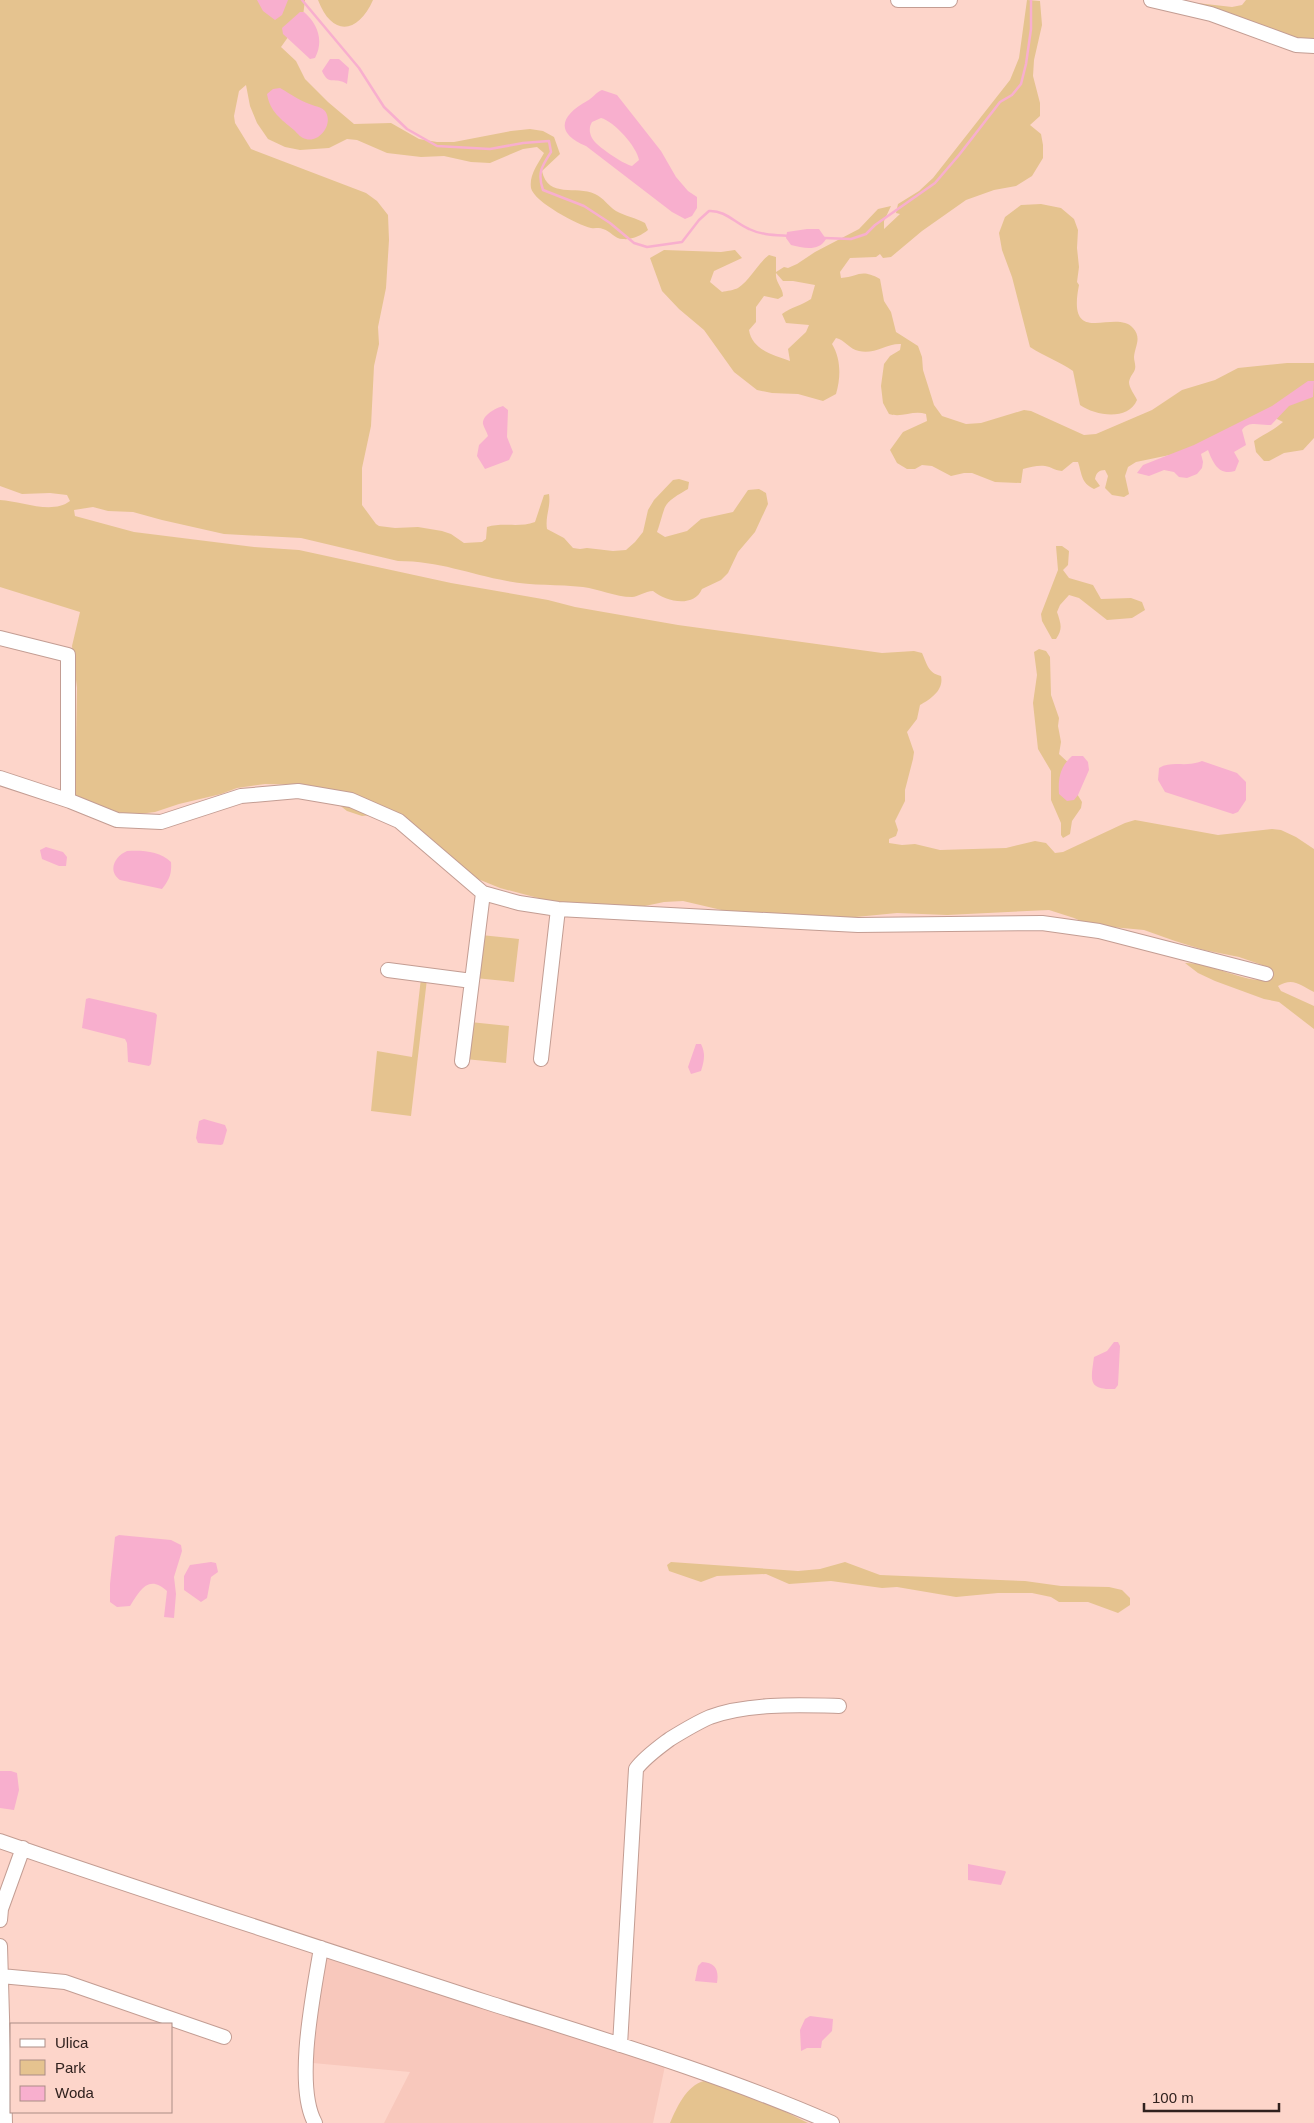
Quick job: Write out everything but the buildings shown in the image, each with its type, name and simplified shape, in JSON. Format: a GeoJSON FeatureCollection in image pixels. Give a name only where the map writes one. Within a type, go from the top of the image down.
{"type":"FeatureCollection","features":[{"type":"Feature","properties":{"kind":"street"},"geometry":{"type":"LineString","coordinates":[[898,0],[950,0]]}},
{"type":"Feature","properties":{"kind":"street"},"geometry":{"type":"LineString","coordinates":[[1151,0],[1211,14],[1296,45],[1314,46]]}},
{"type":"Feature","properties":{"kind":"street"},"geometry":{"type":"LineString","coordinates":[[0,638],[68,655],[68,800]]}},
{"type":"Feature","properties":{"kind":"street"},"geometry":{"type":"LineString","coordinates":[[0,778],[68,800],[117,820],[161,822],[241,796],[298,791],[350,800],[399,821],[483,893],[519,903],[558,909],[858,925],[1042,923],[1099,931],[1266,974]]}},
{"type":"Feature","properties":{"kind":"street"},"geometry":{"type":"LineString","coordinates":[[462,1061],[483,893]]}},
{"type":"Feature","properties":{"kind":"street"},"geometry":{"type":"LineString","coordinates":[[541,1059],[558,909]]}},
{"type":"Feature","properties":{"kind":"street"},"geometry":{"type":"LineString","coordinates":[[388,970],[472,981]]}},
{"type":"Feature","properties":{"kind":"street"},"geometry":{"type":"LineString","coordinates":[[620,2045],[636,1769],[642,1761],[661,1746],[686,1729],[712,1716],[755,1708],[839,1706]]}},
{"type":"Feature","properties":{"kind":"street"},"geometry":{"type":"LineString","coordinates":[[0,1842],[620,2045],[735,2084],[832,2123]]}},
{"type":"Feature","properties":{"kind":"street"},"geometry":{"type":"LineString","coordinates":[[0,1920],[1,1908],[23,1848]]}},
{"type":"Feature","properties":{"kind":"street"},"geometry":{"type":"LineString","coordinates":[[0,1946],[6,2123]]}},
{"type":"Feature","properties":{"kind":"street"},"geometry":{"type":"LineString","coordinates":[[315,2123],[309,2110],[307,2066],[320,1948]]}},
{"type":"Feature","properties":{"kind":"street"},"geometry":{"type":"LineString","coordinates":[[1,1976],[65,1982],[224,2037]]}},
{"type":"Feature","properties":{"kind":"shaded area"},"geometry":{"type":"Polygon","coordinates":[[[324,1953],[665,2066],[653,2123],[384,2123],[410,2072],[313,2063],[324,1953]]]}},
{"type":"Feature","properties":{"kind":"green space"},"geometry":{"type":"Polygon","coordinates":[[[0,0],[305,0],[303,16],[281,47],[296,61],[305,79],[354,124],[391,123],[419,139],[437,142],[454,142],[530,129],[543,131],[554,137],[560,154],[542,171],[545,180],[550,185],[564,190],[595,194],[616,211],[645,223],[648,230],[643,234],[630,239],[620,239],[606,230],[591,228],[577,222],[548,206],[534,194],[531,188],[533,174],[544,153],[537,147],[523,149],[490,163],[471,162],[444,156],[421,157],[387,153],[357,140],[347,139],[329,148],[300,150],[285,147],[268,139],[257,123],[250,106],[246,85],[239,91],[234,116],[235,123],[251,149],[366,193],[377,201],[388,215],[389,240],[386,288],[378,327],[379,344],[374,366],[371,426],[362,468],[362,505],[379,526],[395,528],[418,527],[451,534],[464,543],[482,542],[486,539],[487,527],[523,525],[535,522],[544,495],[549,494],[547,529],[564,538],[573,548],[613,551],[626,550],[635,542],[643,532],[648,510],[654,500],[673,480],[679,479],[689,482],[688,489],[669,502],[664,510],[657,532],[665,537],[687,531],[701,519],[733,512],[748,490],[759,489],[766,493],[768,504],[755,532],[738,552],[728,573],[721,580],[702,589],[693,599],[686,601],[665,598],[653,591],[634,597],[626,597],[583,587],[516,583],[440,565],[398,561],[301,538],[224,534],[133,512],[108,511],[93,507],[74,510],[75,516],[134,532],[254,547],[299,550],[451,583],[678,625],[882,653],[914,651],[922,653],[933,673],[941,676],[941,686],[936,694],[920,705],[917,719],[907,732],[914,752],[913,759],[905,790],[905,801],[895,821],[898,830],[896,836],[889,839],[889,843],[915,844],[940,850],[1006,848],[1035,841],[1046,843],[1055,853],[1063,852],[1135,820],[1218,835],[1272,829],[1281,830],[1314,849],[1314,992],[1292,982],[1283,983],[1278,986],[1281,991],[1314,1006],[1314,1029],[1279,1002],[1264,999],[1215,981],[1198,973],[1185,963],[1207,966],[1249,979],[1259,980],[1270,980],[1268,967],[1239,957],[1204,950],[1144,930],[1090,925],[1049,910],[947,915],[897,913],[835,919],[743,915],[683,901],[664,902],[640,907],[553,902],[500,888],[473,877],[432,842],[391,813],[362,816],[347,811],[325,790],[310,785],[265,784],[237,788],[155,812],[131,815],[104,809],[75,795],[77,688],[72,646],[80,612],[0,587],[0,500],[45,507],[63,505],[70,501],[67,495],[50,493],[22,494],[0,486],[0,0]]]}},
{"type":"Feature","properties":{"kind":"green space"},"geometry":{"type":"Polygon","coordinates":[[[318,0],[373,0],[360,20],[353,25],[345,27],[330,20],[318,0]]]}},
{"type":"Feature","properties":{"kind":"green space"},"geometry":{"type":"Polygon","coordinates":[[[1027,0],[1040,1],[1042,25],[1034,60],[1033,76],[1040,103],[1040,116],[1030,125],[1041,134],[1043,158],[1032,176],[1016,186],[994,190],[966,200],[922,231],[891,257],[883,258],[880,254],[876,257],[850,258],[840,272],[841,278],[868,274],[880,279],[884,301],[891,312],[896,332],[918,346],[934,405],[942,416],[966,424],[981,423],[1024,410],[1031,411],[1084,435],[1096,434],[1152,410],[1182,390],[1215,380],[1238,368],[1287,363],[1314,363],[1314,438],[1303,450],[1284,453],[1269,461],[1264,461],[1256,452],[1254,441],[1283,422],[1267,414],[1189,451],[1136,462],[1128,467],[1125,476],[1129,494],[1124,497],[1112,495],[1105,488],[1108,476],[1105,470],[1099,471],[1095,477],[1100,486],[1094,489],[1090,487],[1083,478],[1078,462],[1073,462],[1062,471],[1047,466],[1034,466],[1023,469],[1021,483],[995,482],[972,473],[951,476],[932,466],[922,465],[915,469],[907,469],[897,463],[890,450],[903,432],[927,421],[926,414],[921,413],[889,414],[883,403],[881,386],[884,364],[890,356],[900,350],[901,344],[865,352],[856,350],[836,338],[832,344],[839,362],[838,388],[836,394],[823,401],[798,394],[772,393],[757,390],[734,372],[704,330],[679,309],[662,291],[650,258],[664,250],[721,252],[735,250],[742,258],[714,271],[710,282],[722,292],[738,288],[769,255],[776,257],[776,272],[784,267],[788,268],[859,229],[878,209],[891,206],[884,221],[884,229],[900,214],[896,213],[898,204],[919,191],[933,178],[1010,80],[1019,58],[1027,0]],[[776,273],[783,296],[778,299],[764,296],[756,307],[756,322],[749,330],[751,337],[759,347],[790,361],[788,349],[806,332],[809,325],[786,323],[782,314],[811,299],[815,285],[783,281],[776,273]]]}},
{"type":"Feature","properties":{"kind":"green space"},"geometry":{"type":"Polygon","coordinates":[[[1246,0],[1314,0],[1314,45],[1212,11],[1197,3],[1232,7],[1242,5],[1246,0]]]}},
{"type":"Feature","properties":{"kind":"green space"},"geometry":{"type":"Polygon","coordinates":[[[1041,204],[1061,208],[1074,219],[1078,230],[1079,267],[1077,282],[1079,285],[1077,304],[1079,316],[1086,321],[1094,323],[1125,323],[1136,332],[1138,339],[1134,357],[1135,368],[1129,384],[1137,400],[1133,407],[1127,411],[1119,414],[1103,414],[1080,405],[1073,371],[1030,347],[1012,277],[1002,250],[999,233],[1005,217],[1021,205],[1041,204]]]}},
{"type":"Feature","properties":{"kind":"green space"},"geometry":{"type":"Polygon","coordinates":[[[1056,546],[1062,546],[1069,551],[1068,565],[1063,570],[1069,578],[1093,585],[1101,599],[1131,598],[1142,602],[1145,610],[1132,618],[1107,620],[1079,598],[1069,595],[1060,605],[1057,612],[1060,629],[1056,639],[1052,639],[1042,621],[1041,614],[1058,570],[1056,546]]]}},
{"type":"Feature","properties":{"kind":"green space"},"geometry":{"type":"Polygon","coordinates":[[[1039,649],[1046,651],[1050,657],[1051,695],[1059,718],[1058,726],[1061,742],[1059,754],[1072,766],[1074,789],[1082,802],[1081,808],[1072,821],[1070,834],[1063,838],[1061,835],[1061,823],[1051,800],[1051,771],[1038,749],[1033,703],[1037,675],[1034,652],[1039,649]]]}},
{"type":"Feature","properties":{"kind":"green space"},"geometry":{"type":"Polygon","coordinates":[[[481,935],[519,939],[514,982],[475,978],[481,935]]]}},
{"type":"Feature","properties":{"kind":"green space"},"geometry":{"type":"Polygon","coordinates":[[[421,978],[427,979],[411,1116],[371,1111],[377,1051],[412,1057],[421,978]]]}},
{"type":"Feature","properties":{"kind":"green space"},"geometry":{"type":"Polygon","coordinates":[[[470,1022],[509,1026],[506,1063],[465,1059],[470,1022]]]}},
{"type":"Feature","properties":{"kind":"green space"},"geometry":{"type":"Polygon","coordinates":[[[671,1562],[798,1571],[820,1569],[845,1562],[880,1575],[1025,1581],[1061,1586],[1109,1587],[1122,1590],[1130,1598],[1130,1605],[1118,1613],[1088,1602],[1059,1602],[1051,1597],[1032,1593],[998,1593],[956,1597],[897,1587],[882,1588],[831,1581],[789,1584],[766,1574],[717,1576],[701,1582],[669,1571],[667,1565],[671,1562]]]}},
{"type":"Feature","properties":{"kind":"green space"},"geometry":{"type":"Polygon","coordinates":[[[704,2081],[756,2097],[808,2123],[670,2123],[687,2092],[704,2081]]]}},
{"type":"Feature","properties":{"kind":"water"},"geometry":{"type":"Polygon","coordinates":[[[257,0],[288,0],[282,15],[275,20],[263,11],[257,0]]]}},
{"type":"Feature","properties":{"kind":"water"},"geometry":{"type":"Polygon","coordinates":[[[300,12],[304,12],[309,17],[318,33],[319,45],[315,58],[310,59],[283,34],[282,28],[300,12]]]}},
{"type":"Feature","properties":{"kind":"water"},"geometry":{"type":"Polygon","coordinates":[[[330,59],[339,59],[349,68],[347,84],[327,79],[322,71],[330,59]]]}},
{"type":"Feature","properties":{"kind":"water"},"geometry":{"type":"Polygon","coordinates":[[[280,88],[325,111],[328,121],[321,135],[311,139],[303,138],[277,115],[268,100],[267,94],[273,89],[280,88]]]}},
{"type":"Feature","properties":{"kind":"water"},"geometry":{"type":"Polygon","coordinates":[[[600,91],[617,95],[661,151],[676,177],[688,191],[697,197],[697,208],[692,216],[685,219],[672,212],[586,146],[569,136],[565,124],[567,118],[578,107],[600,91]],[[601,118],[592,122],[590,134],[592,138],[610,154],[632,166],[639,160],[634,148],[618,129],[601,118]]]}},
{"type":"Feature","properties":{"kind":"water"},"geometry":{"type":"Polygon","coordinates":[[[819,229],[826,239],[819,246],[810,248],[791,245],[786,238],[787,232],[819,229]]]}},
{"type":"Feature","properties":{"kind":"water"},"geometry":{"type":"Polygon","coordinates":[[[1308,381],[1314,381],[1313,397],[1289,406],[1271,425],[1251,424],[1242,430],[1246,445],[1234,452],[1239,461],[1235,471],[1225,472],[1217,467],[1208,450],[1201,454],[1202,468],[1197,474],[1187,478],[1179,477],[1174,472],[1164,470],[1149,476],[1137,473],[1143,465],[1194,445],[1272,406],[1308,381]]]}},
{"type":"Feature","properties":{"kind":"water"},"geometry":{"type":"Polygon","coordinates":[[[503,406],[508,410],[507,437],[513,452],[509,460],[485,469],[477,456],[479,445],[488,436],[483,426],[483,421],[490,412],[503,406]]]}},
{"type":"Feature","properties":{"kind":"water"},"geometry":{"type":"Polygon","coordinates":[[[1072,756],[1083,756],[1088,762],[1089,770],[1078,795],[1074,800],[1067,801],[1059,794],[1059,783],[1062,769],[1072,756]]]}},
{"type":"Feature","properties":{"kind":"water"},"geometry":{"type":"Polygon","coordinates":[[[1202,761],[1237,773],[1246,782],[1246,800],[1238,812],[1233,814],[1165,792],[1158,780],[1159,768],[1202,761]]]}},
{"type":"Feature","properties":{"kind":"water"},"geometry":{"type":"Polygon","coordinates":[[[46,847],[63,852],[67,857],[66,866],[59,866],[42,859],[40,850],[46,847]]]}},
{"type":"Feature","properties":{"kind":"water"},"geometry":{"type":"Polygon","coordinates":[[[127,851],[156,853],[171,862],[169,877],[162,889],[120,880],[116,876],[113,868],[114,864],[119,856],[127,851]]]}},
{"type":"Feature","properties":{"kind":"water"},"geometry":{"type":"Polygon","coordinates":[[[89,998],[157,1015],[151,1064],[149,1066],[128,1062],[125,1039],[82,1028],[86,999],[89,998]]]}},
{"type":"Feature","properties":{"kind":"water"},"geometry":{"type":"Polygon","coordinates":[[[696,1044],[701,1044],[704,1051],[704,1061],[701,1071],[691,1074],[688,1067],[696,1044]]]}},
{"type":"Feature","properties":{"kind":"water"},"geometry":{"type":"Polygon","coordinates":[[[204,1119],[225,1125],[227,1130],[223,1144],[198,1143],[196,1138],[199,1121],[204,1119]]]}},
{"type":"Feature","properties":{"kind":"water"},"geometry":{"type":"Polygon","coordinates":[[[1114,1342],[1118,1342],[1120,1346],[1118,1385],[1115,1389],[1099,1388],[1093,1382],[1092,1377],[1094,1357],[1107,1351],[1114,1342]]]}},
{"type":"Feature","properties":{"kind":"water"},"geometry":{"type":"Polygon","coordinates":[[[119,1535],[171,1540],[181,1545],[182,1551],[174,1577],[176,1594],[174,1618],[164,1617],[167,1591],[154,1584],[145,1586],[130,1606],[117,1607],[110,1602],[115,1537],[119,1535]]]}},
{"type":"Feature","properties":{"kind":"water"},"geometry":{"type":"Polygon","coordinates":[[[216,1563],[218,1572],[211,1577],[207,1598],[201,1602],[184,1590],[184,1576],[190,1565],[216,1563]]]}},
{"type":"Feature","properties":{"kind":"water"},"geometry":{"type":"Polygon","coordinates":[[[0,1771],[17,1773],[19,1790],[14,1810],[0,1808],[0,1771]]]}},
{"type":"Feature","properties":{"kind":"water"},"geometry":{"type":"Polygon","coordinates":[[[968,1864],[1005,1871],[1001,1885],[968,1880],[968,1864]]]}},
{"type":"Feature","properties":{"kind":"water"},"geometry":{"type":"Polygon","coordinates":[[[702,1962],[711,1964],[716,1968],[717,1983],[695,1981],[698,1966],[702,1962]]]}},
{"type":"Feature","properties":{"kind":"water"},"geometry":{"type":"Polygon","coordinates":[[[810,2016],[833,2019],[832,2031],[822,2041],[821,2048],[807,2048],[801,2051],[800,2030],[805,2019],[810,2016]]]}},
{"type":"Feature","properties":{"kind":"waterway"},"geometry":{"type":"LineString","coordinates":[[302,0],[359,68],[384,107],[407,129],[437,146],[490,149],[523,143],[549,141],[551,152],[543,166],[540,179],[543,190],[584,206],[610,223],[634,243],[647,247],[682,242],[699,220],[709,211],[725,215],[754,231],[789,236]]}},
{"type":"Feature","properties":{"kind":"waterway"},"geometry":{"type":"LineString","coordinates":[[824,238],[851,239],[866,234],[875,225],[935,183],[1000,102],[1012,95],[1021,84],[1026,64],[1031,29],[1031,0]]}}]}
